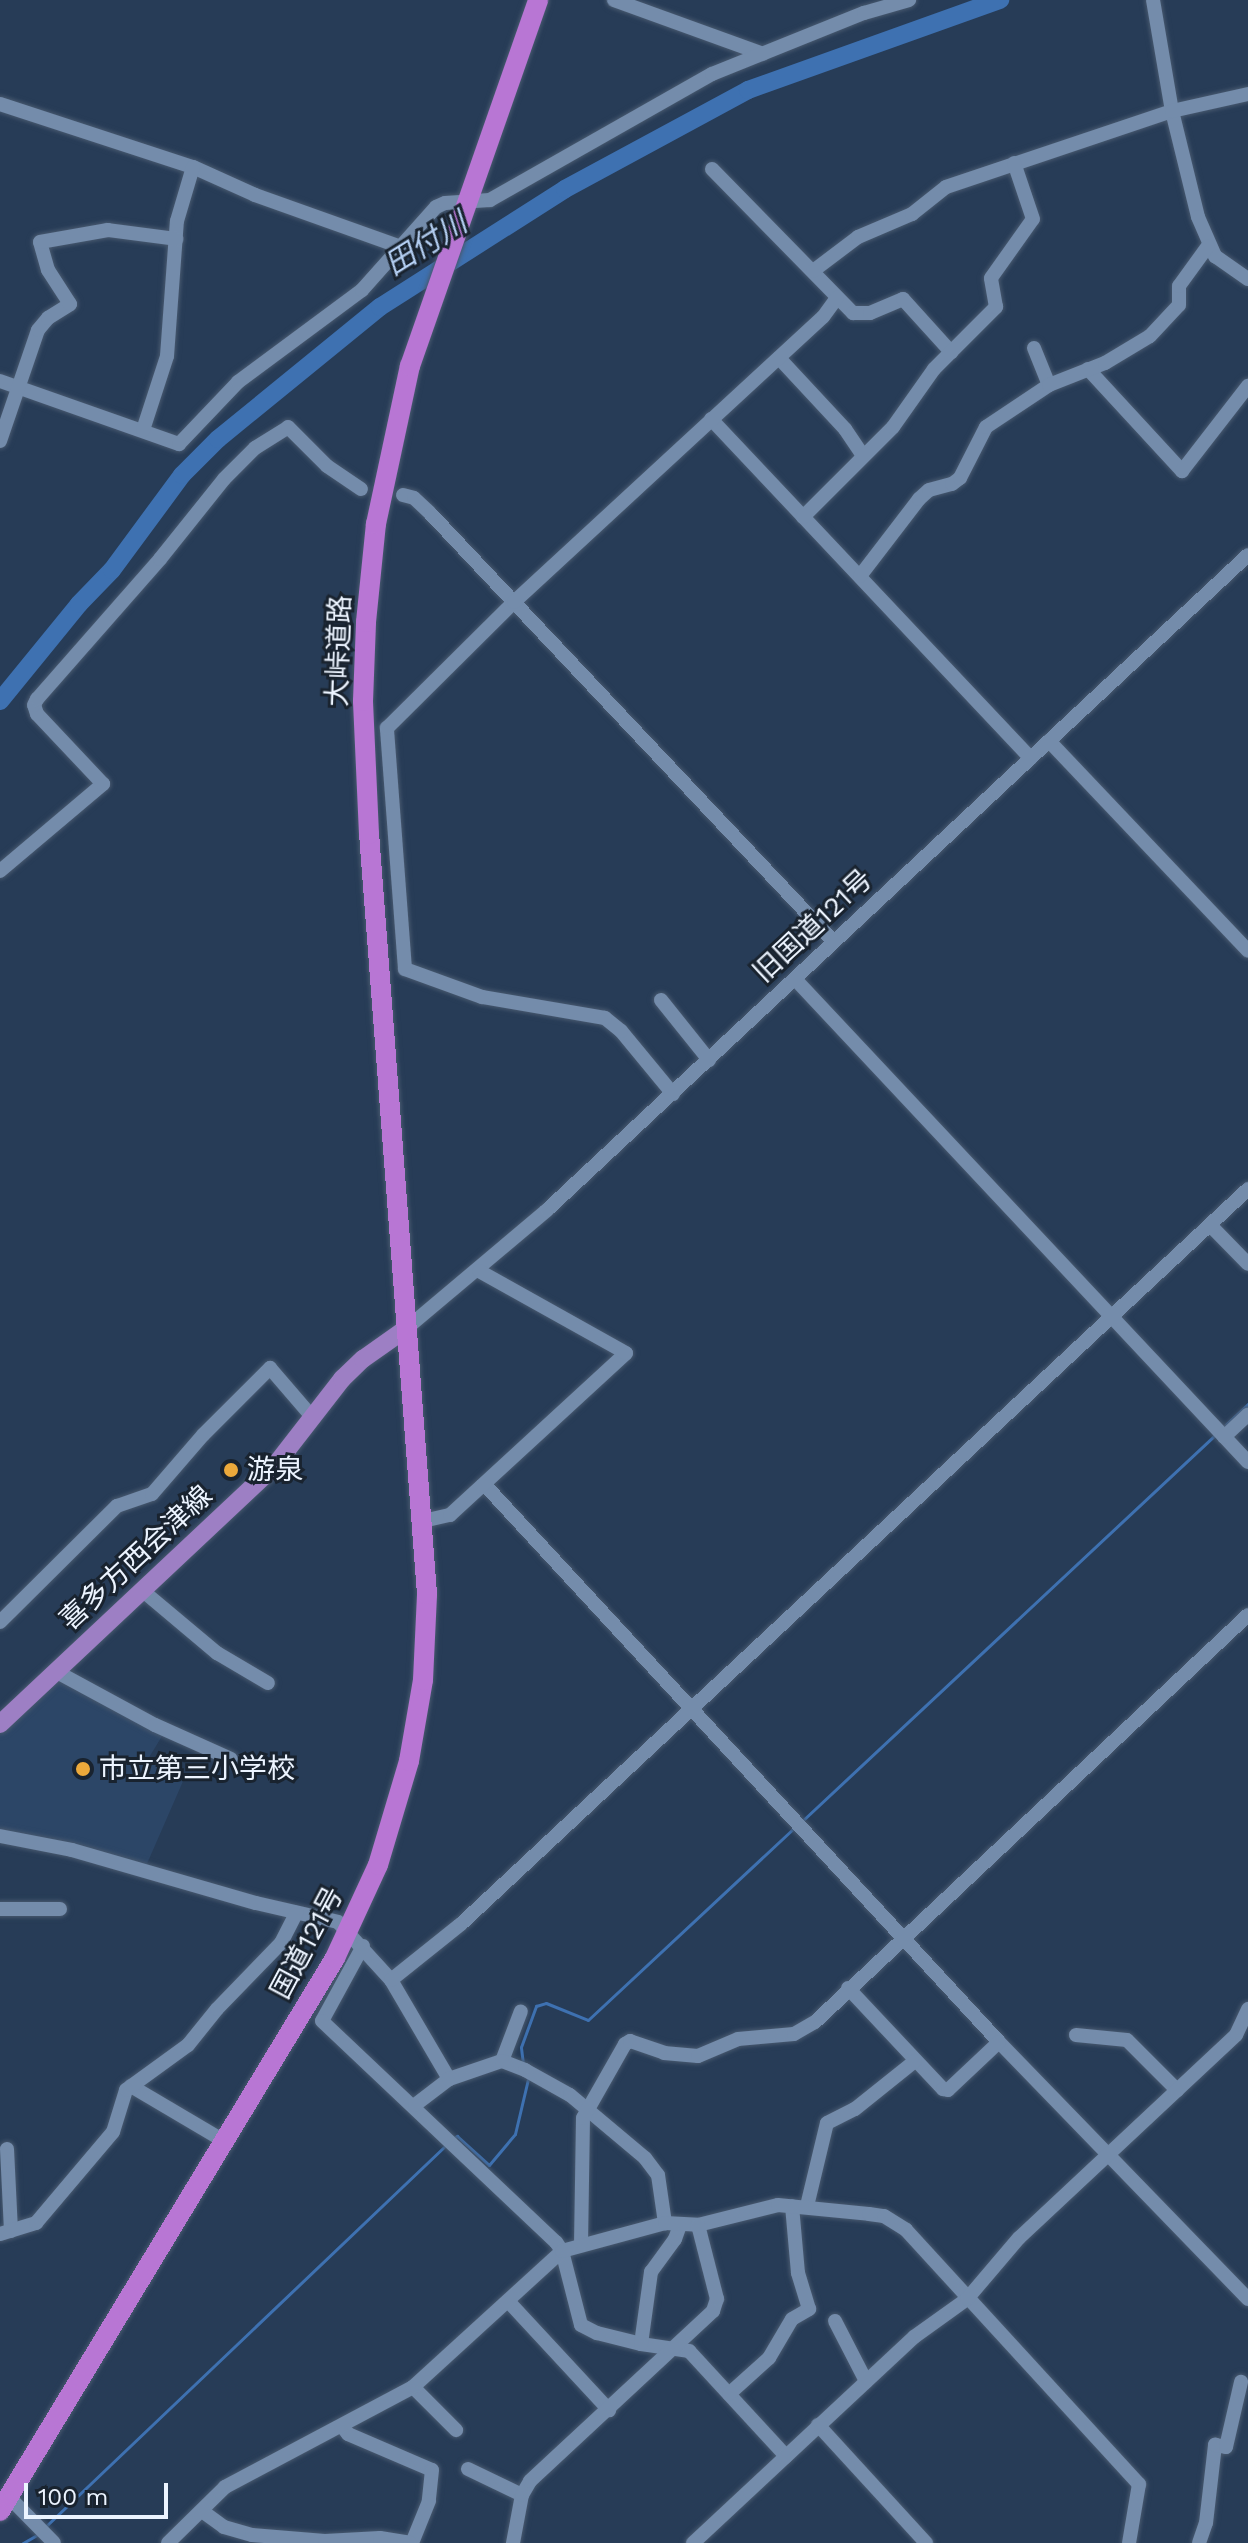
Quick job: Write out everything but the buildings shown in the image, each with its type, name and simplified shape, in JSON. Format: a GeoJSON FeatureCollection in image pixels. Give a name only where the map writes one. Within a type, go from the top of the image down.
{"type":"FeatureCollection","features":[{"type":"Feature","properties":{"kind":"highway","name":"大峠道路"},"geometry":{"type":"LineString","coordinates":[[407,1328],[384,1056],[363,701],[366,622],[376,524],[399,411],[425,319],[538,0]]}},
{"type":"Feature","properties":{"kind":"highway","name":"国道121号"},"geometry":{"type":"LineString","coordinates":[[4,2504],[224,2141],[355,1939],[388,1840],[416,1723],[428,1619],[407,1328]]}},
{"type":"Feature","properties":{"kind":"main road","name":"喜多方西会津線"},"geometry":{"type":"LineString","coordinates":[[0,1724],[273,1468],[363,1359],[407,1328]]}},
{"type":"Feature","properties":{"kind":"street"},"geometry":{"type":"LineString","coordinates":[[614,0],[763,54]]}},
{"type":"Feature","properties":{"kind":"street"},"geometry":{"type":"LineString","coordinates":[[0,381],[173,443],[185,440],[238,382],[362,290],[436,207],[445,203],[462,211],[490,200],[712,74],[864,13],[909,0]]}},
{"type":"Feature","properties":{"kind":"street"},"geometry":{"type":"LineString","coordinates":[[1153,0],[1172,111],[1208,246],[1220,261],[1248,279]]}},
{"type":"Feature","properties":{"kind":"street"},"geometry":{"type":"LineString","coordinates":[[813,271],[858,237],[912,214],[946,187],[1172,111],[1248,94]]}},
{"type":"Feature","properties":{"kind":"street"},"geometry":{"type":"LineString","coordinates":[[0,104],[193,167],[255,195],[401,247]]}},
{"type":"Feature","properties":{"kind":"street"},"geometry":{"type":"LineString","coordinates":[[803,517],[893,427],[926,378],[996,307],[991,278],[1033,222],[1014,163]]}},
{"type":"Feature","properties":{"kind":"street"},"geometry":{"type":"LineString","coordinates":[[143,430],[167,356],[176,239],[193,167]]}},
{"type":"Feature","properties":{"kind":"street"},"geometry":{"type":"LineString","coordinates":[[712,169],[853,313],[863,315],[903,299],[951,352]]}},
{"type":"Feature","properties":{"kind":"street"},"geometry":{"type":"LineString","coordinates":[[0,441],[43,322],[70,304],[48,270],[40,242],[108,230],[176,239]]}},
{"type":"Feature","properties":{"kind":"street"},"geometry":{"type":"LineString","coordinates":[[860,576],[919,499],[929,490],[952,484],[960,478],[986,427],[1049,385],[1088,369],[1150,336],[1164,323],[1179,305],[1179,286],[1208,246]]}},
{"type":"Feature","properties":{"kind":"street"},"geometry":{"type":"LineString","coordinates":[[673,1094],[621,1031],[605,1018],[482,997],[405,969],[387,728],[514,602],[823,317],[837,298]]}},
{"type":"Feature","properties":{"kind":"street"},"geometry":{"type":"LineString","coordinates":[[1034,348],[1049,385]]}},
{"type":"Feature","properties":{"kind":"street"},"geometry":{"type":"LineString","coordinates":[[779,358],[845,429],[863,456]]}},
{"type":"Feature","properties":{"kind":"street"},"geometry":{"type":"LineString","coordinates":[[1088,369],[1182,471],[1248,386]]}},
{"type":"Feature","properties":{"kind":"street"},"geometry":{"type":"LineString","coordinates":[[711,419],[1031,758]]}},
{"type":"Feature","properties":{"kind":"street"},"geometry":{"type":"LineString","coordinates":[[0,871],[103,784],[41,718],[35,710],[37,699],[160,559],[224,479],[255,448],[288,427],[327,466],[361,489]]}},
{"type":"Feature","properties":{"kind":"street"},"geometry":{"type":"LineString","coordinates":[[403,495],[414,498],[833,941]]}},
{"type":"Feature","properties":{"kind":"street","name":"旧国道121号"},"geometry":{"type":"LineString","coordinates":[[407,1328],[479,1271],[673,1094],[1248,555]]}},
{"type":"Feature","properties":{"kind":"street"},"geometry":{"type":"LineString","coordinates":[[1049,741],[1248,951]]}},
{"type":"Feature","properties":{"kind":"street"},"geometry":{"type":"LineString","coordinates":[[795,979],[1248,1462]]}},
{"type":"Feature","properties":{"kind":"street"},"geometry":{"type":"LineString","coordinates":[[661,1000],[709,1060]]}},
{"type":"Feature","properties":{"kind":"street"},"geometry":{"type":"LineString","coordinates":[[391,1980],[461,1924],[1248,1189]]}},
{"type":"Feature","properties":{"kind":"street"},"geometry":{"type":"LineString","coordinates":[[1210,1225],[1248,1264]]}},
{"type":"Feature","properties":{"kind":"street"},"geometry":{"type":"LineString","coordinates":[[423,1521],[443,1519],[626,1353],[479,1271]]}},
{"type":"Feature","properties":{"kind":"street"},"geometry":{"type":"LineString","coordinates":[[0,1622],[117,1506],[152,1494],[203,1435],[270,1368],[313,1418]]}},
{"type":"Feature","properties":{"kind":"street"},"geometry":{"type":"LineString","coordinates":[[1224,1437],[1248,1415]]}},
{"type":"Feature","properties":{"kind":"street"},"geometry":{"type":"LineString","coordinates":[[484,1484],[999,2042],[1248,2299]]}},
{"type":"Feature","properties":{"kind":"street"},"geometry":{"type":"LineString","coordinates":[[143,1591],[217,1653],[268,1683]]}},
{"type":"Feature","properties":{"kind":"street"},"geometry":{"type":"LineString","coordinates":[[581,2245],[583,2118],[625,2044],[630,2041],[664,2053],[698,2056],[738,2039],[794,2034],[815,2022],[1248,1615]]}},
{"type":"Feature","properties":{"kind":"street"},"geometry":{"type":"LineString","coordinates":[[57,1672],[155,1725],[231,1759]]}},
{"type":"Feature","properties":{"kind":"street"},"geometry":{"type":"LineString","coordinates":[[0,1836],[72,1850],[338,1922],[391,1980],[449,2079]]}},
{"type":"Feature","properties":{"kind":"street"},"geometry":{"type":"LineString","coordinates":[[0,1909],[60,1909]]}},
{"type":"Feature","properties":{"kind":"street"},"geometry":{"type":"LineString","coordinates":[[7,2149],[5,2233],[36,2223],[113,2132],[126,2090],[188,2045],[217,2009],[281,1943],[296,1913]]}},
{"type":"Feature","properties":{"kind":"street"},"geometry":{"type":"LineString","coordinates":[[355,1939],[322,2021],[415,2105],[562,2251],[581,2325],[641,2344],[676,2348],[692,2354],[786,2456]]}},
{"type":"Feature","properties":{"kind":"street"},"geometry":{"type":"LineString","coordinates":[[848,1988],[915,2061],[948,2090],[999,2042]]}},
{"type":"Feature","properties":{"kind":"street"},"geometry":{"type":"LineString","coordinates":[[693,2543],[914,2337],[967,2299],[1019,2238],[1236,2035],[1248,2009]]}},
{"type":"Feature","properties":{"kind":"street"},"geometry":{"type":"LineString","coordinates":[[502,2061],[521,2011]]}},
{"type":"Feature","properties":{"kind":"street"},"geometry":{"type":"LineString","coordinates":[[1076,2035],[1127,2040],[1177,2090]]}},
{"type":"Feature","properties":{"kind":"street"},"geometry":{"type":"LineString","coordinates":[[415,2105],[449,2079],[502,2061],[552,2084],[588,2109],[645,2158],[658,2175],[675,2239],[651,2272],[641,2344]]}},
{"type":"Feature","properties":{"kind":"street"},"geometry":{"type":"LineString","coordinates":[[807,2206],[827,2123],[855,2109],[915,2061]]}},
{"type":"Feature","properties":{"kind":"street"},"geometry":{"type":"LineString","coordinates":[[131,2086],[224,2141]]}},
{"type":"Feature","properties":{"kind":"street"},"geometry":{"type":"LineString","coordinates":[[729,2394],[769,2358],[792,2319],[809,2309],[798,2273],[792,2206]]}},
{"type":"Feature","properties":{"kind":"street"},"geometry":{"type":"LineString","coordinates":[[168,2543],[235,2481],[413,2387],[562,2251],[673,2224],[698,2225],[765,2207],[807,2206],[869,2214],[896,2223],[1139,2484],[1129,2543]]}},
{"type":"Feature","properties":{"kind":"street"},"geometry":{"type":"LineString","coordinates":[[513,2543],[522,2495],[530,2481],[710,2316],[717,2299],[698,2225]]}},
{"type":"Feature","properties":{"kind":"street"},"geometry":{"type":"LineString","coordinates":[[508,2301],[609,2410]]}},
{"type":"Feature","properties":{"kind":"street"},"geometry":{"type":"LineString","coordinates":[[835,2321],[866,2381]]}},
{"type":"Feature","properties":{"kind":"street"},"geometry":{"type":"LineString","coordinates":[[1199,2543],[1206,2523],[1215,2445],[1226,2447],[1241,2382]]}},
{"type":"Feature","properties":{"kind":"street"},"geometry":{"type":"LineString","coordinates":[[413,2387],[456,2430]]}},
{"type":"Feature","properties":{"kind":"street"},"geometry":{"type":"LineString","coordinates":[[818,2425],[926,2543]]}},
{"type":"Feature","properties":{"kind":"street"},"geometry":{"type":"LineString","coordinates":[[202,2511],[224,2527],[252,2535],[325,2541],[380,2538],[411,2543],[429,2501],[432,2470],[348,2434],[342,2426]]}},
{"type":"Feature","properties":{"kind":"street"},"geometry":{"type":"LineString","coordinates":[[468,2469],[522,2495]]}},
{"type":"Feature","properties":{"kind":"street"},"geometry":{"type":"LineString","coordinates":[[4,2504],[54,2543]]}},
{"type":"Feature","properties":{"kind":"shaded area","name":"市立第三小学校"},"geometry":{"type":"Polygon","coordinates":[[[56,1679],[164,1733],[148,1759],[184,1779],[146,1866],[0,1830],[0,1734],[56,1679]]]}},
{"type":"Feature","properties":{"kind":"waterway","name":"田付川"},"geometry":{"type":"LineString","coordinates":[[0,701],[79,604],[112,570],[182,475],[218,439],[380,307],[565,189],[748,90],[1000,0]]}},
{"type":"Feature","properties":{"kind":"waterway"},"geometry":{"type":"LineString","coordinates":[[1221,1429],[1248,1404]]}},
{"type":"Feature","properties":{"kind":"waterway"},"geometry":{"type":"LineString","coordinates":[[801,1822],[1216,1434]]}},
{"type":"Feature","properties":{"kind":"waterway"},"geometry":{"type":"LineString","coordinates":[[523,2064],[521,2047],[536,2006],[546,2003],[588,2020],[795,1827]]}},
{"type":"Feature","properties":{"kind":"waterway"},"geometry":{"type":"LineString","coordinates":[[454,2138],[457,2136],[489,2165],[515,2134],[528,2079]]}},
{"type":"Feature","properties":{"kind":"waterway"},"geometry":{"type":"LineString","coordinates":[[45,2527],[445,2146]]}},
{"type":"Feature","properties":{"kind":"waterway"},"geometry":{"type":"LineString","coordinates":[[23,2543],[37,2535]]}},
{"type":"Feature","properties":{"kind":"place","name":"游泉"},"geometry":{"type":"Point","coordinates":[231,1470]}},
{"type":"Feature","properties":{"kind":"place","name":"市立第三小学校"},"geometry":{"type":"Point","coordinates":[83,1769]}}]}
